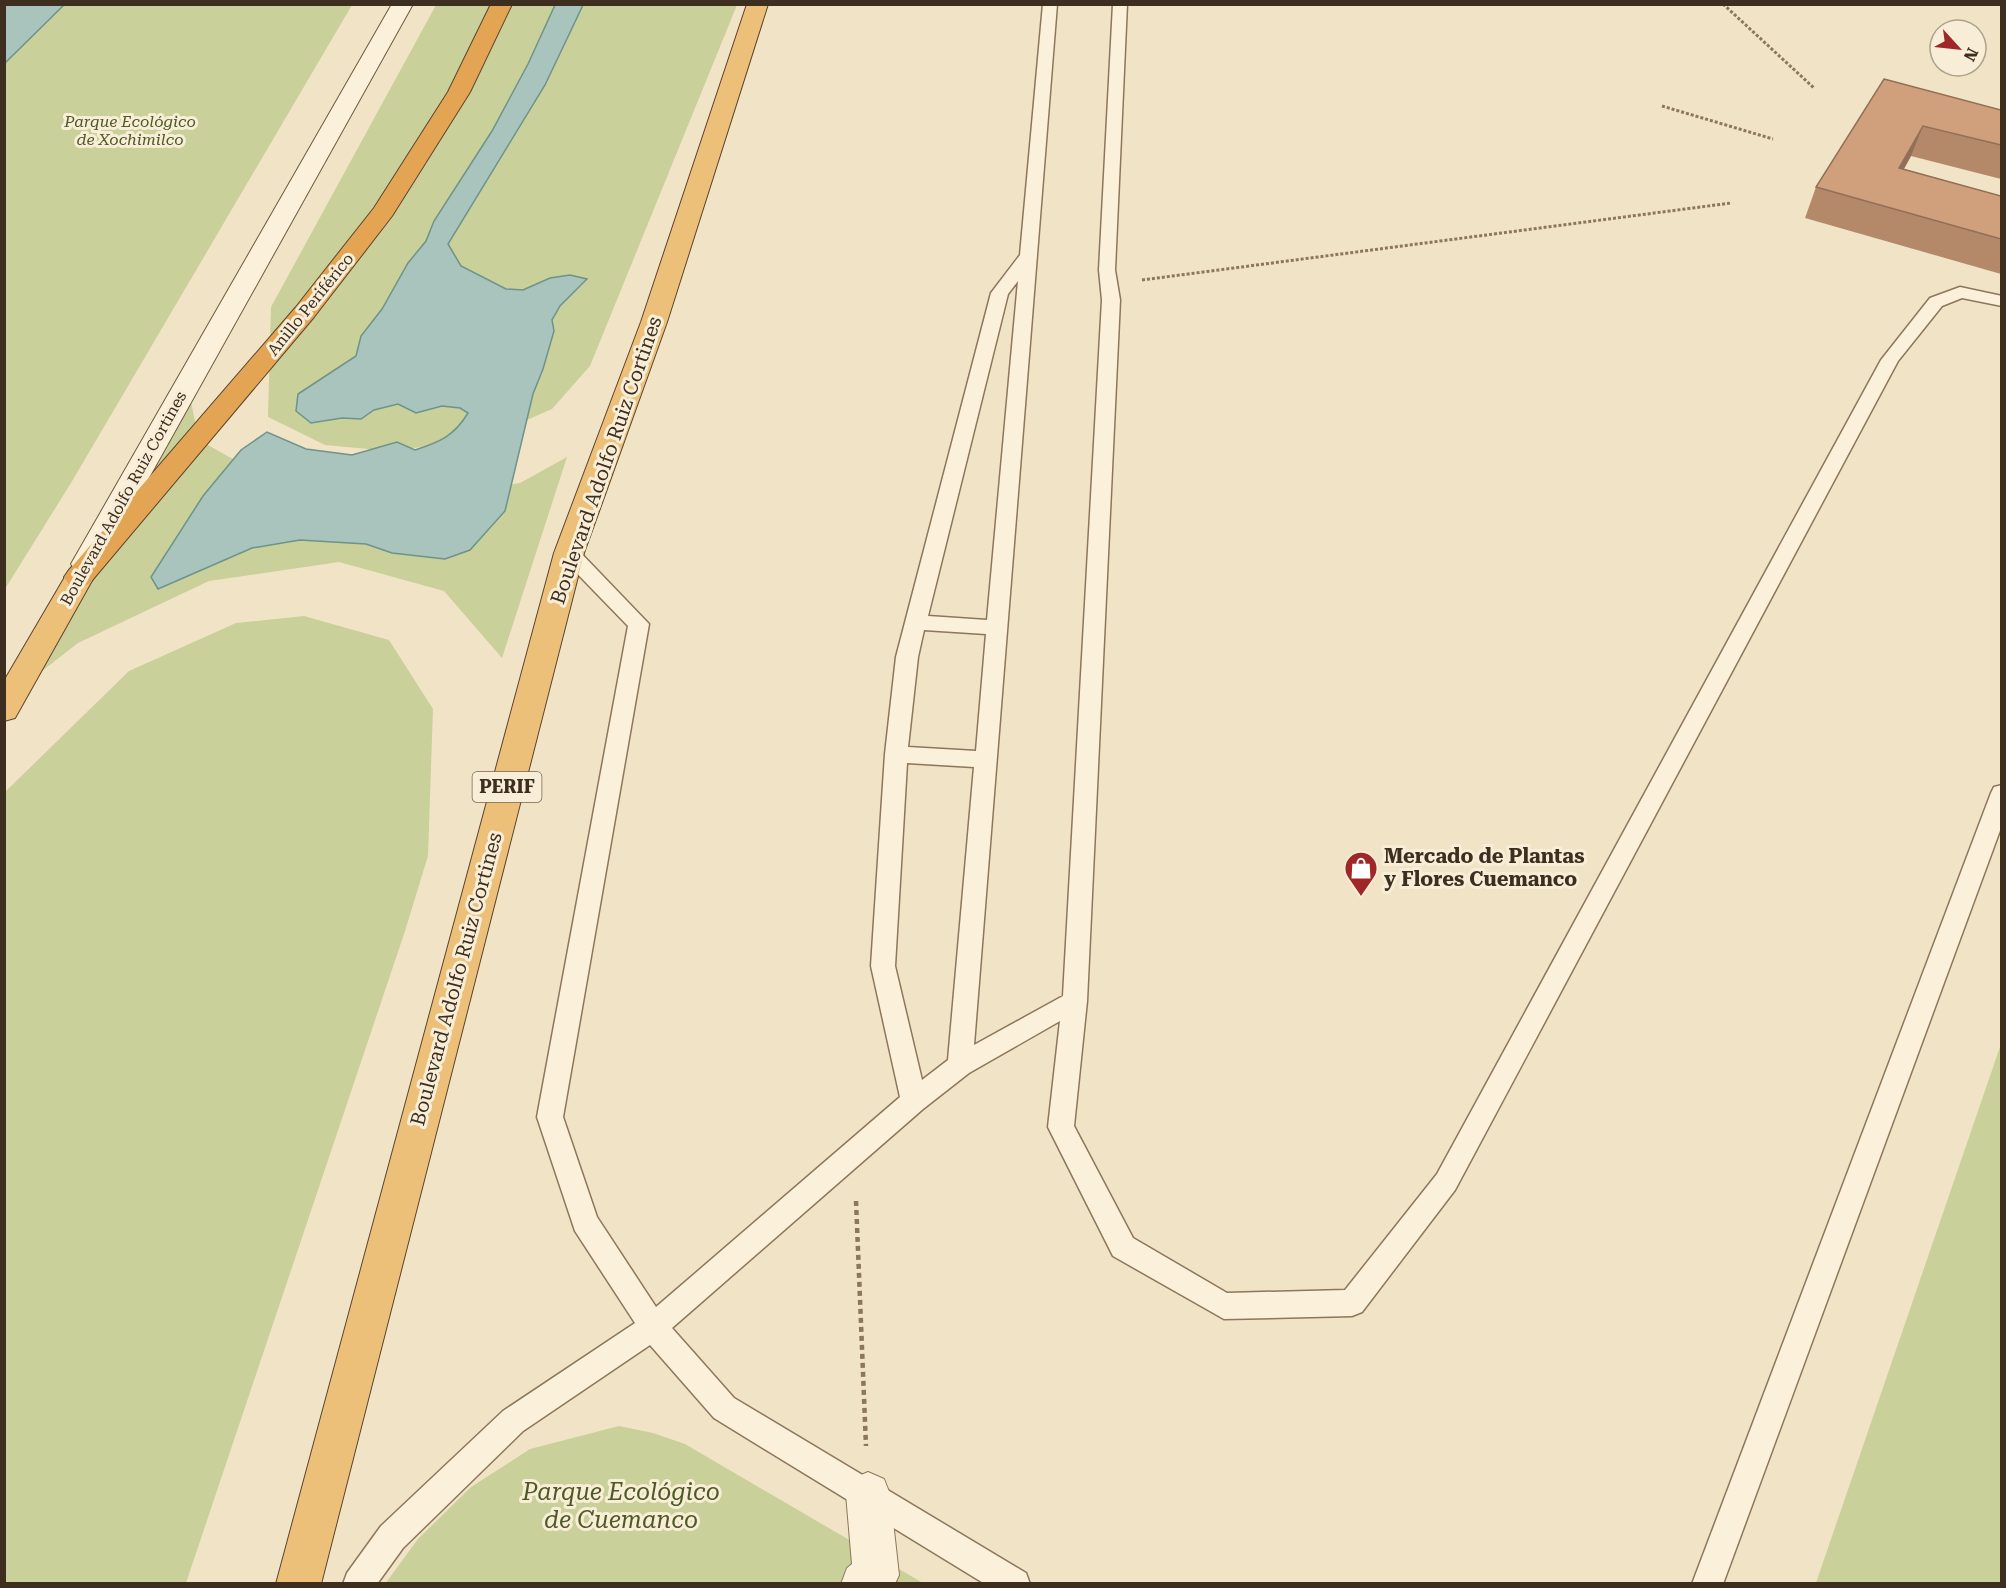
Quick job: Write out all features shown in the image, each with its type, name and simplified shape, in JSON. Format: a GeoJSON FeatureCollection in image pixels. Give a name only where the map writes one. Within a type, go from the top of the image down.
{"type":"FeatureCollection","features":[{"type":"Feature","properties":{"kind":"highway","name":"Anillo Periférico"},"geometry":{"type":"LineString","coordinates":[[79,577],[305,312],[384,211],[459,92],[502,4]]}},
{"type":"Feature","properties":{"kind":"highway","name":"Boulevard Adolfo Ruiz Cortines"},"geometry":{"type":"LineString","coordinates":[[298,1584],[569,554],[654,322],[758,4]]}},
{"type":"Feature","properties":{"kind":"highway","name":"Boulevard Adolfo Ruiz Cortines"},"geometry":{"type":"LineString","coordinates":[[4,710],[79,577]]}},
{"type":"Feature","properties":{"kind":"main road","name":"Boulevard Adolfo Ruiz Cortines"},"geometry":{"type":"LineString","coordinates":[[79,577],[403,4]]}},
{"type":"Feature","properties":{"kind":"main road"},"geometry":{"type":"LineString","coordinates":[[863,1584],[876,1575],[868,1494]]}},
{"type":"Feature","properties":{"kind":"lane"},"geometry":{"type":"LineString","coordinates":[[960,1065],[1050,4]]}},
{"type":"Feature","properties":{"kind":"lane"},"geometry":{"type":"LineString","coordinates":[[1120,4],[1107,270],[1111,300],[1075,1001],[1061,1127],[1123,1248],[1224,1306],[1352,1303],[1446,1182],[1890,360],[1936,302],[1960,292],[2001,301]]}},
{"type":"Feature","properties":{"kind":"lane"},"geometry":{"type":"LineString","coordinates":[[914,1101],[883,966],[896,754],[908,657],[1000,293],[1030,254]]}},
{"type":"Feature","properties":{"kind":"lane"},"geometry":{"type":"LineString","coordinates":[[569,554],[639,624],[549,1117],[585,1222],[653,1327],[724,1408],[1015,1584]]}},
{"type":"Feature","properties":{"kind":"lane"},"geometry":{"type":"LineString","coordinates":[[916,622],[998,628]]}},
{"type":"Feature","properties":{"kind":"lane"},"geometry":{"type":"LineString","coordinates":[[896,754],[987,760]]}},
{"type":"Feature","properties":{"kind":"lane"},"geometry":{"type":"LineString","coordinates":[[1707,1584],[2001,793]]}},
{"type":"Feature","properties":{"kind":"lane"},"geometry":{"type":"LineString","coordinates":[[358,1584],[392,1537],[513,1421],[653,1327],[854,1152],[960,1065],[1075,1001]]}},
{"type":"Feature","properties":{"kind":"path"},"geometry":{"type":"LineString","coordinates":[[1723,4],[1814,88]]}},
{"type":"Feature","properties":{"kind":"path"},"geometry":{"type":"LineString","coordinates":[[1662,106],[1773,139]]}},
{"type":"Feature","properties":{"kind":"path"},"geometry":{"type":"LineString","coordinates":[[1109,284],[1731,203]]}},
{"type":"Feature","properties":{"kind":"path"},"geometry":{"type":"LineString","coordinates":[[854,1152],[868,1494]]}},
{"type":"Feature","properties":{"kind":"green space","name":"Parque Ecológico de Xochimilco"},"geometry":{"type":"Polygon","coordinates":[[[5,5],[352,5],[71,483],[5,589],[5,5]]]}},
{"type":"Feature","properties":{"kind":"green space"},"geometry":{"type":"Polygon","coordinates":[[[436,5],[737,5],[590,366],[552,409],[483,439],[389,451],[325,445],[268,417],[271,307],[436,5]]]}},
{"type":"Feature","properties":{"kind":"green space"},"geometry":{"type":"Polygon","coordinates":[[[188,388],[199,440],[290,491],[407,501],[520,483],[567,457],[502,658],[444,591],[339,562],[209,581],[78,643],[19,689],[188,388]]]}},
{"type":"Feature","properties":{"kind":"green space"},"geometry":{"type":"Polygon","coordinates":[[[304,616],[389,640],[433,709],[428,856],[405,931],[186,1583],[5,1583],[5,792],[129,671],[236,623],[304,616]]]}},
{"type":"Feature","properties":{"kind":"green space"},"geometry":{"type":"Polygon","coordinates":[[[2001,1044],[2001,1583],[1816,1583],[1818,1577],[2001,1044]]]}},
{"type":"Feature","properties":{"kind":"green space","name":"Parque Ecológico de Cuemanco"},"geometry":{"type":"Polygon","coordinates":[[[619,1426],[653,1433],[685,1444],[923,1583],[385,1584],[418,1539],[471,1487],[530,1449],[619,1426]]]}},
{"type":"Feature","properties":{"kind":"water"},"geometry":{"type":"Polygon","coordinates":[[[5,4],[64,4],[64,5],[5,63],[5,4]]]}},
{"type":"Feature","properties":{"kind":"water"},"geometry":{"type":"Polygon","coordinates":[[[555,5],[583,5],[545,85],[448,244],[461,266],[506,289],[523,290],[550,278],[570,275],[587,279],[560,306],[552,320],[554,331],[533,394],[505,511],[470,550],[445,559],[392,553],[366,544],[300,540],[252,548],[158,589],[151,577],[203,496],[241,450],[267,432],[306,449],[352,455],[397,442],[415,450],[446,437],[463,421],[468,413],[460,408],[442,406],[416,413],[398,404],[374,410],[361,419],[342,418],[311,423],[296,411],[298,394],[356,356],[361,336],[382,309],[408,263],[426,241],[434,221],[492,131],[528,64],[555,5]]]}},
{"type":"Feature","properties":{"kind":"building"},"geometry":{"type":"Polygon","coordinates":[[[1884,79],[2001,110],[2001,145],[1923,126],[1899,168],[2001,196],[2001,239],[1816,187],[1884,79]]]}},
{"type":"Feature","properties":{"kind":"place","name":"Mercado de Plantas y Flores Cuemanco"},"geometry":{"type":"Point","coordinates":[1361,897]}}]}
